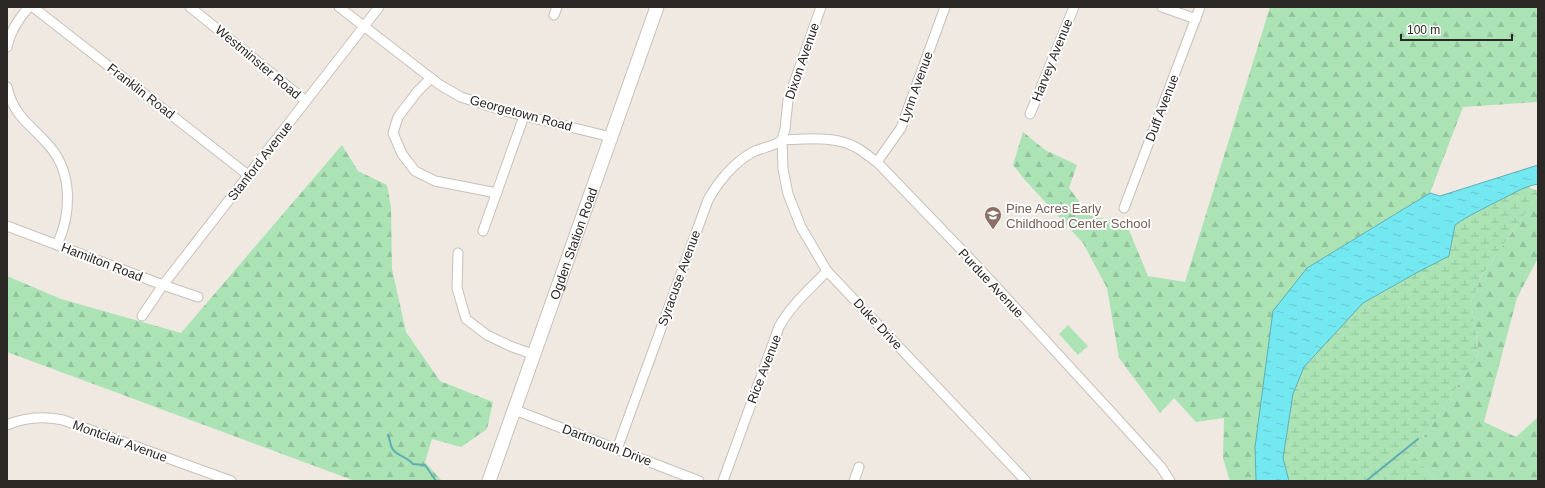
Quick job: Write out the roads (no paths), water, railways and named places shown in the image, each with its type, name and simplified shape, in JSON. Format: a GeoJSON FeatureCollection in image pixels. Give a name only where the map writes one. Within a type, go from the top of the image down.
{"type":"FeatureCollection","features":[{"type":"Feature","properties":{"kind":"street"},"geometry":{"type":"LineString","coordinates":[[7,47],[17,21],[28,7]]}},
{"type":"Feature","properties":{"kind":"street","name":"Franklin Road"},"geometry":{"type":"LineString","coordinates":[[33,7],[248,176]]}},
{"type":"Feature","properties":{"kind":"street","name":"Westminster Road"},"geometry":{"type":"LineString","coordinates":[[190,7],[306,101]]}},
{"type":"Feature","properties":{"kind":"street","name":"Georgetown Road"},"geometry":{"type":"LineString","coordinates":[[340,7],[440,85],[461,97],[479,104],[611,137]]}},
{"type":"Feature","properties":{"kind":"street","name":"Stanford Avenue"},"geometry":{"type":"LineString","coordinates":[[142,316],[163,285],[379,7]]}},
{"type":"Feature","properties":{"kind":"street","name":"Ogden Station Road"},"geometry":{"type":"LineString","coordinates":[[489,481],[535,355],[657,7]]}},
{"type":"Feature","properties":{"kind":"street","name":"Dixon Avenue"},"geometry":{"type":"LineString","coordinates":[[782,140],[786,130],[788,100],[821,7]]}},
{"type":"Feature","properties":{"kind":"street","name":"Lynn Avenue"},"geometry":{"type":"LineString","coordinates":[[877,162],[901,128],[945,7]]}},
{"type":"Feature","properties":{"kind":"street","name":"Harvey Avenue"},"geometry":{"type":"LineString","coordinates":[[1030,114],[1074,7]]}},
{"type":"Feature","properties":{"kind":"street"},"geometry":{"type":"LineString","coordinates":[[1162,7],[1196,19]]}},
{"type":"Feature","properties":{"kind":"street","name":"Duff Avenue"},"geometry":{"type":"LineString","coordinates":[[1124,208],[1200,7]]}},
{"type":"Feature","properties":{"kind":"street"},"geometry":{"type":"LineString","coordinates":[[431,78],[417,92],[398,116],[393,133],[402,154],[415,171],[435,181],[497,192]]}},
{"type":"Feature","properties":{"kind":"street"},"geometry":{"type":"LineString","coordinates":[[7,87],[13,104],[23,120],[52,148],[61,163],[68,196],[67,214],[63,232],[57,245]]}},
{"type":"Feature","properties":{"kind":"street"},"geometry":{"type":"LineString","coordinates":[[483,231],[524,116]]}},
{"type":"Feature","properties":{"kind":"street","name":"Purdue Avenue"},"geometry":{"type":"LineString","coordinates":[[782,140],[811,138],[846,143],[859,148],[877,162],[978,267],[1161,467],[1170,481]]}},
{"type":"Feature","properties":{"kind":"street","name":"Duke Drive"},"geometry":{"type":"LineString","coordinates":[[782,140],[784,169],[788,194],[801,227],[827,271],[1026,481]]}},
{"type":"Feature","properties":{"kind":"street","name":"Syracuse Avenue"},"geometry":{"type":"LineString","coordinates":[[617,449],[708,200],[716,186],[740,162],[753,152],[776,144],[782,140]]}},
{"type":"Feature","properties":{"kind":"street","name":"Hamilton Road"},"geometry":{"type":"LineString","coordinates":[[7,226],[198,297]]}},
{"type":"Feature","properties":{"kind":"street"},"geometry":{"type":"LineString","coordinates":[[458,253],[457,288],[466,319],[487,335],[510,346],[535,355]]}},
{"type":"Feature","properties":{"kind":"street","name":"Rice Avenue"},"geometry":{"type":"LineString","coordinates":[[722,481],[779,328],[786,314],[827,271]]}},
{"type":"Feature","properties":{"kind":"street","name":"Dartmouth Drive"},"geometry":{"type":"LineString","coordinates":[[515,410],[699,481]]}},
{"type":"Feature","properties":{"kind":"street","name":"Montclair Avenue"},"geometry":{"type":"LineString","coordinates":[[7,425],[31,418],[51,417],[231,481]]}},
{"type":"Feature","properties":{"kind":"street"},"geometry":{"type":"LineString","coordinates":[[854,481],[859,467]]}},
{"type":"Feature","properties":{"kind":"water"},"geometry":{"type":"Polygon","coordinates":[[[1538,165],[1538,184],[1518,191],[1471,215],[1455,225],[1449,256],[1363,303],[1304,367],[1293,394],[1283,458],[1289,481],[1256,481],[1255,447],[1273,311],[1307,268],[1430,193],[1440,196],[1538,165]]]}},
{"type":"Feature","properties":{"kind":"waterway"},"geometry":{"type":"LineString","coordinates":[[388,435],[394,451],[413,464],[425,465],[436,481]]}},
{"type":"Feature","properties":{"kind":"waterway"},"geometry":{"type":"LineString","coordinates":[[1366,481],[1418,439]]}},
{"type":"Feature","properties":{"kind":"place","name":"Pine Acres Early Childhood Center School"},"geometry":{"type":"Point","coordinates":[993,230]}}]}
